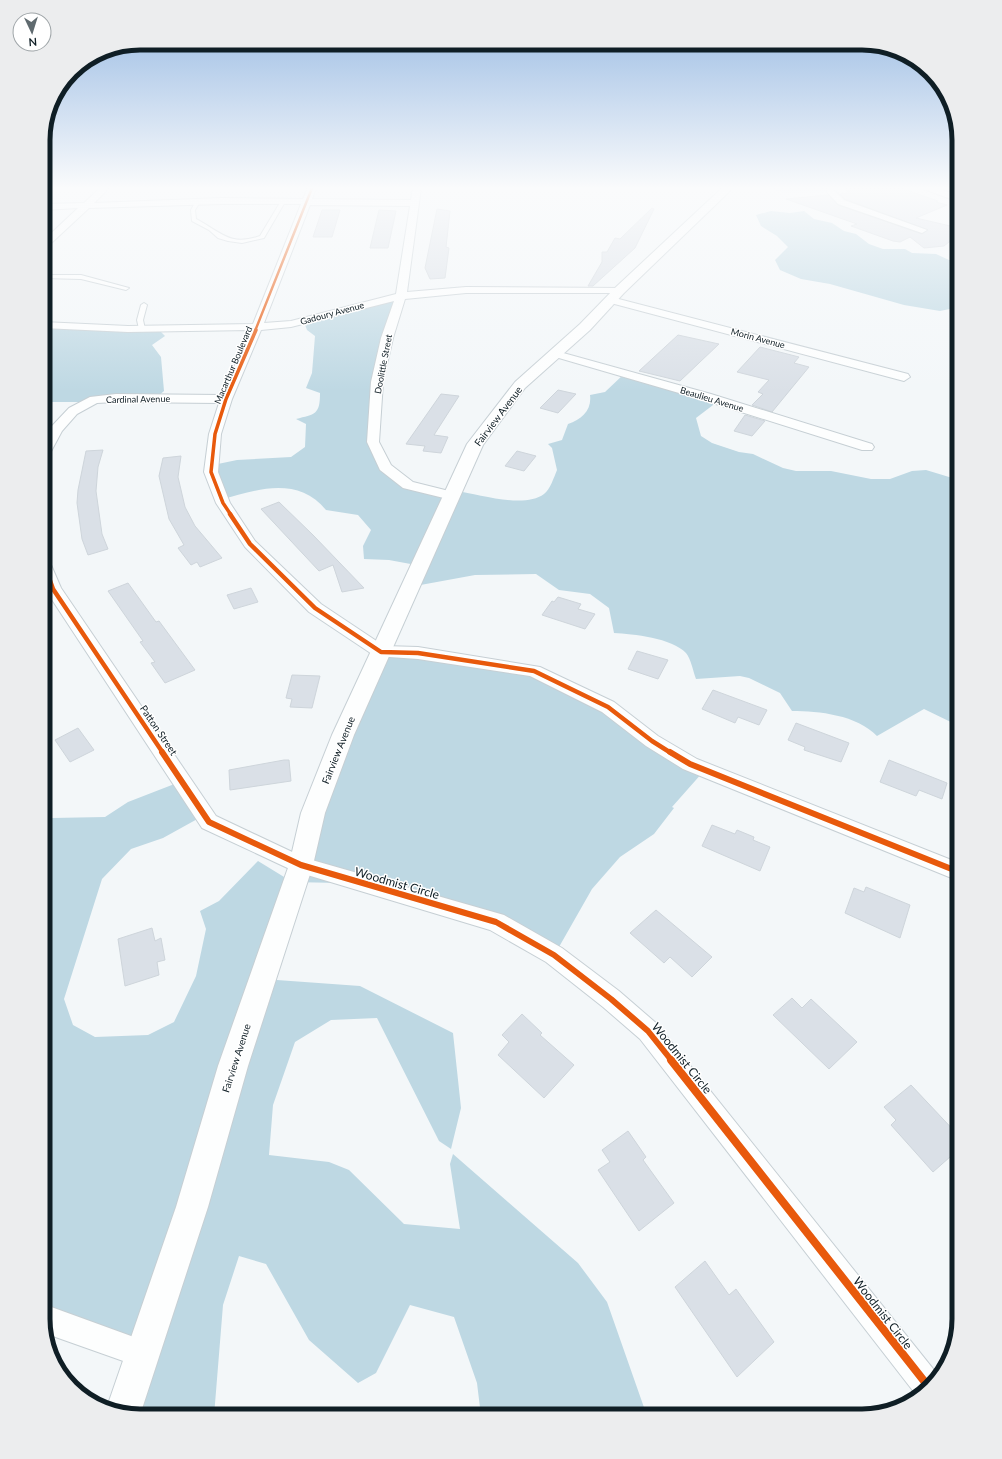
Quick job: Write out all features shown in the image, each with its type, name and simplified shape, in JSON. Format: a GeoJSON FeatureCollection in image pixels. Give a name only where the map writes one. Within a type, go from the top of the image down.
{"type":"FeatureCollection","features":[{"type":"Feature","properties":{"kind":"main road","name":"Fairview Avenue"},"geometry":{"type":"LineString","coordinates":[[125,1407],[192,1207],[233,1066],[302,865],[313,813],[343,735],[475,444],[520,385],[556,354],[657,256]]}},
{"type":"Feature","properties":{"kind":"street","name":"Macarthur Boulevard"},"geometry":{"type":"LineString","coordinates":[[286,256],[226,399],[215,434],[211,472],[223,503],[250,544],[315,608],[381,652]]}},
{"type":"Feature","properties":{"kind":"street","name":"Doolittle Street"},"geometry":{"type":"LineString","coordinates":[[407,256],[401,296],[386,338],[378,382],[374,442],[385,466],[408,485],[452,496]]}},
{"type":"Feature","properties":{"kind":"street","name":"Gadoury Avenue"},"geometry":{"type":"LineString","coordinates":[[50,325],[142,328],[257,327],[291,324],[401,296],[466,290],[616,295]]}},
{"type":"Feature","properties":{"kind":"street","name":"Morin Avenue"},"geometry":{"type":"LineString","coordinates":[[616,295],[904,377]]}},
{"type":"Feature","properties":{"kind":"street","name":"Beaulieu Avenue"},"geometry":{"type":"LineString","coordinates":[[556,354],[699,395],[868,447]]}},
{"type":"Feature","properties":{"kind":"street","name":"Cardinal Avenue"},"geometry":{"type":"LineString","coordinates":[[50,442],[59,426],[73,411],[94,400],[116,398],[226,399]]}},
{"type":"Feature","properties":{"kind":"street","name":"Patton Street"},"geometry":{"type":"LineString","coordinates":[[50,583],[52,589],[209,822],[302,865]]}},
{"type":"Feature","properties":{"kind":"street"},"geometry":{"type":"LineString","coordinates":[[381,652],[418,653],[534,671],[608,707],[652,741],[690,764],[952,869]]}},
{"type":"Feature","properties":{"kind":"street","name":"Woodmist Circle"},"geometry":{"type":"LineString","coordinates":[[302,865],[496,922],[554,955],[611,998],[648,1030],[926,1383]]}},
{"type":"Feature","properties":{"kind":"street"},"geometry":{"type":"LineString","coordinates":[[50,1321],[143,1354]]}},
{"type":"Feature","properties":{"kind":"lane"},"geometry":{"type":"LineString","coordinates":[[50,276],[81,277],[126,288]]}},
{"type":"Feature","properties":{"kind":"lane"},"geometry":{"type":"LineString","coordinates":[[142,328],[140,320],[144,305]]}},
{"type":"Feature","properties":{"kind":"shaded area"},"geometry":{"type":"Polygon","coordinates":[[[779,256],[941,256],[952,260],[952,308],[940,311],[904,305],[830,284],[801,279],[780,270],[775,260],[779,256]]]}},
{"type":"Feature","properties":{"kind":"shaded area"},"geometry":{"type":"Polygon","coordinates":[[[399,298],[391,324],[374,445],[406,484],[449,496],[456,491],[501,499],[525,500],[544,494],[550,486],[557,470],[552,448],[548,444],[562,440],[568,424],[582,417],[588,409],[590,395],[605,392],[624,374],[717,402],[696,418],[701,436],[712,443],[739,452],[753,454],[783,468],[796,471],[831,471],[871,479],[890,479],[912,471],[926,470],[952,478],[952,723],[924,709],[877,736],[859,723],[848,719],[825,713],[792,711],[780,693],[749,678],[740,676],[696,679],[688,656],[680,648],[662,640],[631,634],[614,633],[609,608],[590,594],[559,590],[536,574],[475,575],[415,586],[416,565],[389,560],[364,559],[363,546],[371,530],[358,515],[326,510],[315,499],[290,489],[263,489],[221,500],[213,465],[237,460],[291,457],[305,447],[306,424],[296,419],[308,416],[317,410],[319,406],[320,393],[306,388],[312,373],[315,336],[307,330],[304,322],[399,298]]]}},
{"type":"Feature","properties":{"kind":"shaded area"},"geometry":{"type":"Polygon","coordinates":[[[50,326],[157,328],[165,336],[152,345],[161,357],[164,391],[156,398],[91,402],[50,402],[50,326]]]}},
{"type":"Feature","properties":{"kind":"shaded area"},"geometry":{"type":"Polygon","coordinates":[[[379,655],[483,665],[530,675],[589,702],[703,772],[672,807],[674,808],[654,834],[620,857],[592,889],[555,954],[512,931],[340,883],[291,882],[263,979],[360,986],[453,1033],[461,1108],[451,1149],[439,1141],[377,1018],[331,1020],[295,1042],[273,1105],[269,1155],[329,1162],[349,1170],[404,1224],[460,1229],[450,1164],[453,1154],[578,1263],[607,1302],[645,1409],[480,1409],[477,1383],[454,1317],[410,1305],[376,1373],[358,1383],[309,1340],[266,1264],[239,1256],[223,1305],[215,1409],[135,1409],[138,1365],[50,1323],[50,820],[52,818],[105,817],[128,802],[177,783],[201,817],[163,838],[131,849],[102,879],[64,999],[73,1025],[95,1037],[148,1035],[174,1022],[196,976],[206,929],[200,911],[219,901],[258,861],[289,880],[379,655]]]}},
{"type":"Feature","properties":{"kind":"building"},"geometry":{"type":"Polygon","coordinates":[[[427,256],[448,256],[445,278],[430,279],[425,268],[427,256]]]}},
{"type":"Feature","properties":{"kind":"building"},"geometry":{"type":"Polygon","coordinates":[[[602,256],[626,256],[593,286],[588,286],[602,262],[602,256]]]}},
{"type":"Feature","properties":{"kind":"building"},"geometry":{"type":"Polygon","coordinates":[[[678,335],[719,344],[680,381],[639,371],[678,335]]]}},
{"type":"Feature","properties":{"kind":"building"},"geometry":{"type":"Polygon","coordinates":[[[760,347],[799,357],[794,363],[809,367],[772,412],[752,405],[763,394],[758,392],[769,380],[737,372],[760,347]]]}},
{"type":"Feature","properties":{"kind":"building"},"geometry":{"type":"Polygon","coordinates":[[[558,390],[576,394],[558,413],[540,408],[558,390]]]}},
{"type":"Feature","properties":{"kind":"building"},"geometry":{"type":"Polygon","coordinates":[[[441,394],[459,396],[434,435],[448,437],[441,453],[423,451],[425,446],[406,444],[441,394]]]}},
{"type":"Feature","properties":{"kind":"building"},"geometry":{"type":"Polygon","coordinates":[[[745,415],[765,421],[752,436],[734,431],[745,415]]]}},
{"type":"Feature","properties":{"kind":"building"},"geometry":{"type":"Polygon","coordinates":[[[103,450],[98,467],[96,491],[102,534],[108,549],[88,555],[82,539],[77,503],[78,490],[86,451],[103,450]]]}},
{"type":"Feature","properties":{"kind":"building"},"geometry":{"type":"Polygon","coordinates":[[[517,451],[536,456],[524,471],[505,466],[517,451]]]}},
{"type":"Feature","properties":{"kind":"building"},"geometry":{"type":"Polygon","coordinates":[[[181,456],[178,477],[185,507],[195,526],[222,558],[200,567],[197,562],[191,565],[178,548],[184,545],[169,519],[159,476],[163,458],[181,456]]]}},
{"type":"Feature","properties":{"kind":"building"},"geometry":{"type":"Polygon","coordinates":[[[279,502],[364,588],[342,592],[333,565],[319,571],[261,509],[279,502]]]}},
{"type":"Feature","properties":{"kind":"building"},"geometry":{"type":"Polygon","coordinates":[[[128,583],[156,622],[159,621],[195,670],[165,683],[151,663],[155,662],[140,642],[143,641],[108,591],[128,583]]]}},
{"type":"Feature","properties":{"kind":"building"},"geometry":{"type":"Polygon","coordinates":[[[251,588],[258,602],[234,609],[227,595],[251,588]]]}},
{"type":"Feature","properties":{"kind":"building"},"geometry":{"type":"Polygon","coordinates":[[[558,597],[581,604],[578,609],[595,614],[585,629],[542,615],[552,601],[554,602],[558,597]]]}},
{"type":"Feature","properties":{"kind":"building"},"geometry":{"type":"Polygon","coordinates":[[[637,651],[668,660],[658,679],[628,669],[637,651]]]}},
{"type":"Feature","properties":{"kind":"building"},"geometry":{"type":"Polygon","coordinates":[[[292,675],[320,676],[312,708],[290,707],[292,699],[286,698],[292,675]]]}},
{"type":"Feature","properties":{"kind":"building"},"geometry":{"type":"Polygon","coordinates":[[[713,690],[767,710],[759,725],[738,717],[735,723],[702,709],[713,690]]]}},
{"type":"Feature","properties":{"kind":"building"},"geometry":{"type":"Polygon","coordinates":[[[796,723],[849,743],[841,762],[804,750],[805,747],[788,740],[796,723]]]}},
{"type":"Feature","properties":{"kind":"building"},"geometry":{"type":"Polygon","coordinates":[[[78,728],[94,750],[70,762],[55,740],[78,728]]]}},
{"type":"Feature","properties":{"kind":"building"},"geometry":{"type":"Polygon","coordinates":[[[289,760],[291,781],[230,790],[229,770],[289,760]]]}},
{"type":"Feature","properties":{"kind":"building"},"geometry":{"type":"Polygon","coordinates":[[[889,760],[947,783],[942,799],[919,790],[916,796],[880,782],[889,760]]]}},
{"type":"Feature","properties":{"kind":"building"},"geometry":{"type":"Polygon","coordinates":[[[712,825],[735,834],[737,830],[754,837],[753,840],[770,847],[760,871],[702,846],[712,825]]]}},
{"type":"Feature","properties":{"kind":"building"},"geometry":{"type":"Polygon","coordinates":[[[866,887],[910,905],[900,938],[845,913],[854,888],[864,892],[866,887]]]}},
{"type":"Feature","properties":{"kind":"building"},"geometry":{"type":"Polygon","coordinates":[[[656,910],[712,957],[692,977],[670,957],[664,963],[630,933],[656,910]]]}},
{"type":"Feature","properties":{"kind":"building"},"geometry":{"type":"Polygon","coordinates":[[[152,928],[155,941],[161,938],[165,960],[157,962],[159,975],[125,986],[118,939],[152,928]]]}},
{"type":"Feature","properties":{"kind":"building"},"geometry":{"type":"Polygon","coordinates":[[[792,998],[802,1008],[811,999],[857,1042],[829,1069],[773,1015],[792,998]]]}},
{"type":"Feature","properties":{"kind":"building"},"geometry":{"type":"Polygon","coordinates":[[[522,1014],[542,1033],[540,1035],[574,1065],[544,1098],[498,1055],[509,1042],[502,1035],[522,1014]]]}},
{"type":"Feature","properties":{"kind":"building"},"geometry":{"type":"Polygon","coordinates":[[[911,1085],[952,1129],[952,1155],[933,1172],[891,1125],[896,1120],[884,1107],[911,1085]]]}},
{"type":"Feature","properties":{"kind":"building"},"geometry":{"type":"Polygon","coordinates":[[[628,1131],[646,1157],[643,1160],[674,1203],[639,1231],[598,1170],[610,1162],[602,1150],[628,1131]]]}},
{"type":"Feature","properties":{"kind":"building"},"geometry":{"type":"Polygon","coordinates":[[[705,1261],[729,1295],[736,1289],[774,1342],[737,1377],[675,1287],[705,1261]]]}},
{"type":"Feature","properties":{"kind":"cycle path"},"geometry":{"type":"LineString","coordinates":[[285,256],[226,399],[215,434],[211,472],[223,503],[250,544],[315,608],[381,652],[418,653],[534,671],[608,707],[652,741],[690,764],[952,869]]}},
{"type":"Feature","properties":{"kind":"cycle path"},"geometry":{"type":"LineString","coordinates":[[50,581],[53,589],[209,822],[301,865],[496,922],[554,955],[611,999],[648,1031],[926,1383]]}}]}
